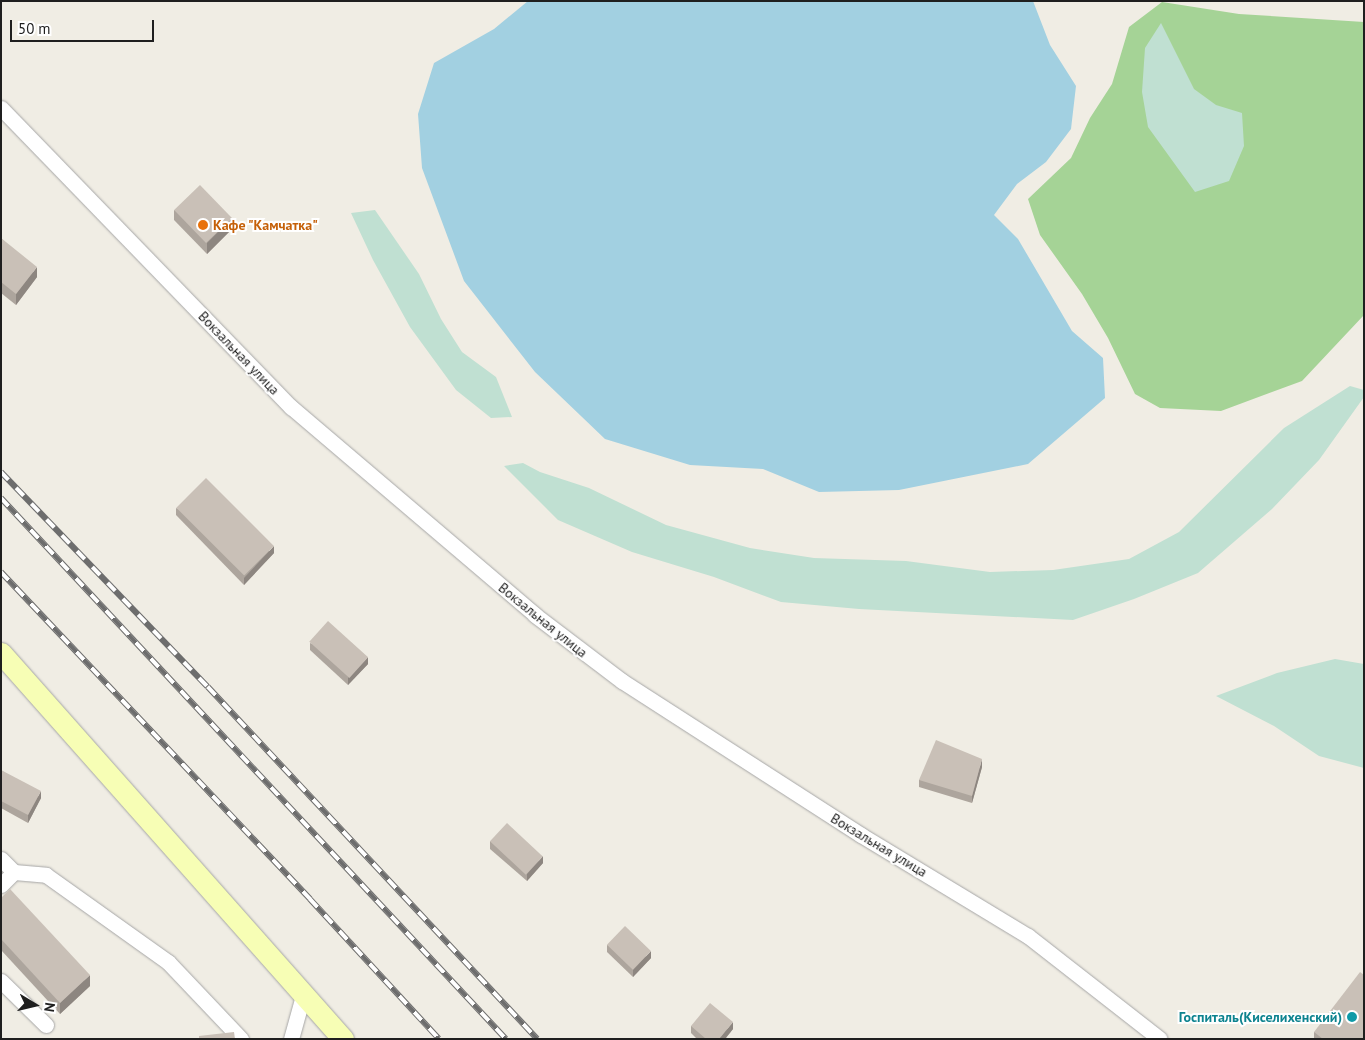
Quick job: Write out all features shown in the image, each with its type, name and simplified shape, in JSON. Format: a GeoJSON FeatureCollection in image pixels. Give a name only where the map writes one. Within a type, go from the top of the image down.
{"type":"FeatureCollection","features":[{"type":"Feature","properties":{"kind":"street","name":"Вокзальная улица"},"geometry":{"type":"LineString","coordinates":[[1,108],[291,407],[535,615],[622,681],[861,835],[1028,936],[1160,1039]]}},
{"type":"Feature","properties":{"kind":"street"},"geometry":{"type":"LineString","coordinates":[[1,653],[344,1039]]}},
{"type":"Feature","properties":{"kind":"street"},"geometry":{"type":"LineString","coordinates":[[1,859],[14,872],[46,875],[168,962],[240,1039]]}},
{"type":"Feature","properties":{"kind":"street"},"geometry":{"type":"LineString","coordinates":[[1,885],[14,872]]}},
{"type":"Feature","properties":{"kind":"street"},"geometry":{"type":"LineString","coordinates":[[1,980],[46,1025]]}},
{"type":"Feature","properties":{"kind":"street"},"geometry":{"type":"LineString","coordinates":[[291,1039],[304,992]]}},
{"type":"Feature","properties":{"kind":"green space"},"geometry":{"type":"Polygon","coordinates":[[[1162,2],[1239,14],[1364,22],[1364,315],[1302,381],[1221,411],[1160,408],[1135,394],[1108,338],[1082,294],[1040,235],[1028,199],[1071,158],[1090,118],[1112,84],[1129,27],[1162,2]]]}},
{"type":"Feature","properties":{"kind":"green space"},"geometry":{"type":"Polygon","coordinates":[[[1161,23],[1194,89],[1216,105],[1242,113],[1244,146],[1229,181],[1195,192],[1148,127],[1142,92],[1145,48],[1161,23]]]}},
{"type":"Feature","properties":{"kind":"green space"},"geometry":{"type":"Polygon","coordinates":[[[375,210],[419,274],[441,319],[462,352],[496,377],[512,417],[491,418],[456,390],[410,327],[373,260],[351,213],[375,210]]]}},
{"type":"Feature","properties":{"kind":"green space"},"geometry":{"type":"Polygon","coordinates":[[[1350,386],[1364,390],[1364,397],[1319,460],[1272,509],[1198,573],[1134,599],[1073,620],[859,609],[781,602],[714,577],[632,552],[558,520],[504,466],[523,463],[540,472],[589,488],[666,525],[750,548],[814,558],[906,561],[990,572],[1053,570],[1129,559],[1179,532],[1284,428],[1350,386]]]}},
{"type":"Feature","properties":{"kind":"green space"},"geometry":{"type":"Polygon","coordinates":[[[1335,659],[1364,664],[1364,768],[1319,756],[1274,726],[1216,696],[1277,673],[1335,659]]]}},
{"type":"Feature","properties":{"kind":"water"},"geometry":{"type":"Polygon","coordinates":[[[528,1],[1033,1],[1050,45],[1076,86],[1071,129],[1046,162],[1017,184],[994,215],[1018,239],[1072,331],[1103,358],[1105,398],[1028,464],[899,490],[819,492],[763,469],[690,465],[605,439],[535,372],[464,281],[422,168],[418,114],[434,63],[494,29],[528,1]]]}},
{"type":"Feature","properties":{"kind":"building","name":"Кафе \"Камчатка\""},"geometry":{"type":"Polygon","coordinates":[[[200,185],[232,218],[206,243],[174,210],[200,185]]]}},
{"type":"Feature","properties":{"kind":"building"},"geometry":{"type":"Polygon","coordinates":[[[1,238],[37,267],[16,294],[1,282],[1,238]]]}},
{"type":"Feature","properties":{"kind":"building"},"geometry":{"type":"Polygon","coordinates":[[[206,478],[274,546],[244,576],[176,508],[206,478]]]}},
{"type":"Feature","properties":{"kind":"building"},"geometry":{"type":"Polygon","coordinates":[[[328,621],[368,657],[349,678],[309,642],[328,621]]]}},
{"type":"Feature","properties":{"kind":"building"},"geometry":{"type":"Polygon","coordinates":[[[936,740],[982,759],[972,796],[919,780],[936,740]]]}},
{"type":"Feature","properties":{"kind":"building"},"geometry":{"type":"Polygon","coordinates":[[[1,770],[41,791],[28,815],[1,801],[1,770]]]}},
{"type":"Feature","properties":{"kind":"building"},"geometry":{"type":"Polygon","coordinates":[[[507,823],[543,856],[526,875],[490,841],[507,823]]]}},
{"type":"Feature","properties":{"kind":"building"},"geometry":{"type":"Polygon","coordinates":[[[10,889],[90,975],[60,1003],[1,939],[1,898],[10,889]]]}},
{"type":"Feature","properties":{"kind":"building"},"geometry":{"type":"Polygon","coordinates":[[[625,926],[651,951],[633,970],[607,945],[625,926]]]}},
{"type":"Feature","properties":{"kind":"building"},"geometry":{"type":"Polygon","coordinates":[[[1360,972],[1364,975],[1364,1039],[1323,1039],[1314,1032],[1360,972]]]}},
{"type":"Feature","properties":{"kind":"building"},"geometry":{"type":"Polygon","coordinates":[[[710,1003],[733,1022],[719,1039],[706,1039],[691,1026],[710,1003]]]}},
{"type":"Feature","properties":{"kind":"building"},"geometry":{"type":"Polygon","coordinates":[[[234,1032],[235,1039],[199,1039],[199,1036],[234,1032]]]}},
{"type":"Feature","properties":{"kind":"railway"},"geometry":{"type":"LineString","coordinates":[[1,472],[208,687],[537,1039]]}},
{"type":"Feature","properties":{"kind":"railway"},"geometry":{"type":"LineString","coordinates":[[1,498],[506,1039]]}},
{"type":"Feature","properties":{"kind":"railway"},"geometry":{"type":"LineString","coordinates":[[1,572],[310,899],[439,1039]]}},
{"type":"Feature","properties":{"kind":"place","name":"Кафе \"Камчатка\""},"geometry":{"type":"Point","coordinates":[203,225]}},
{"type":"Feature","properties":{"kind":"place","name":"Госпиталь(Киселихенский)"},"geometry":{"type":"Point","coordinates":[1352,1017]}}]}
